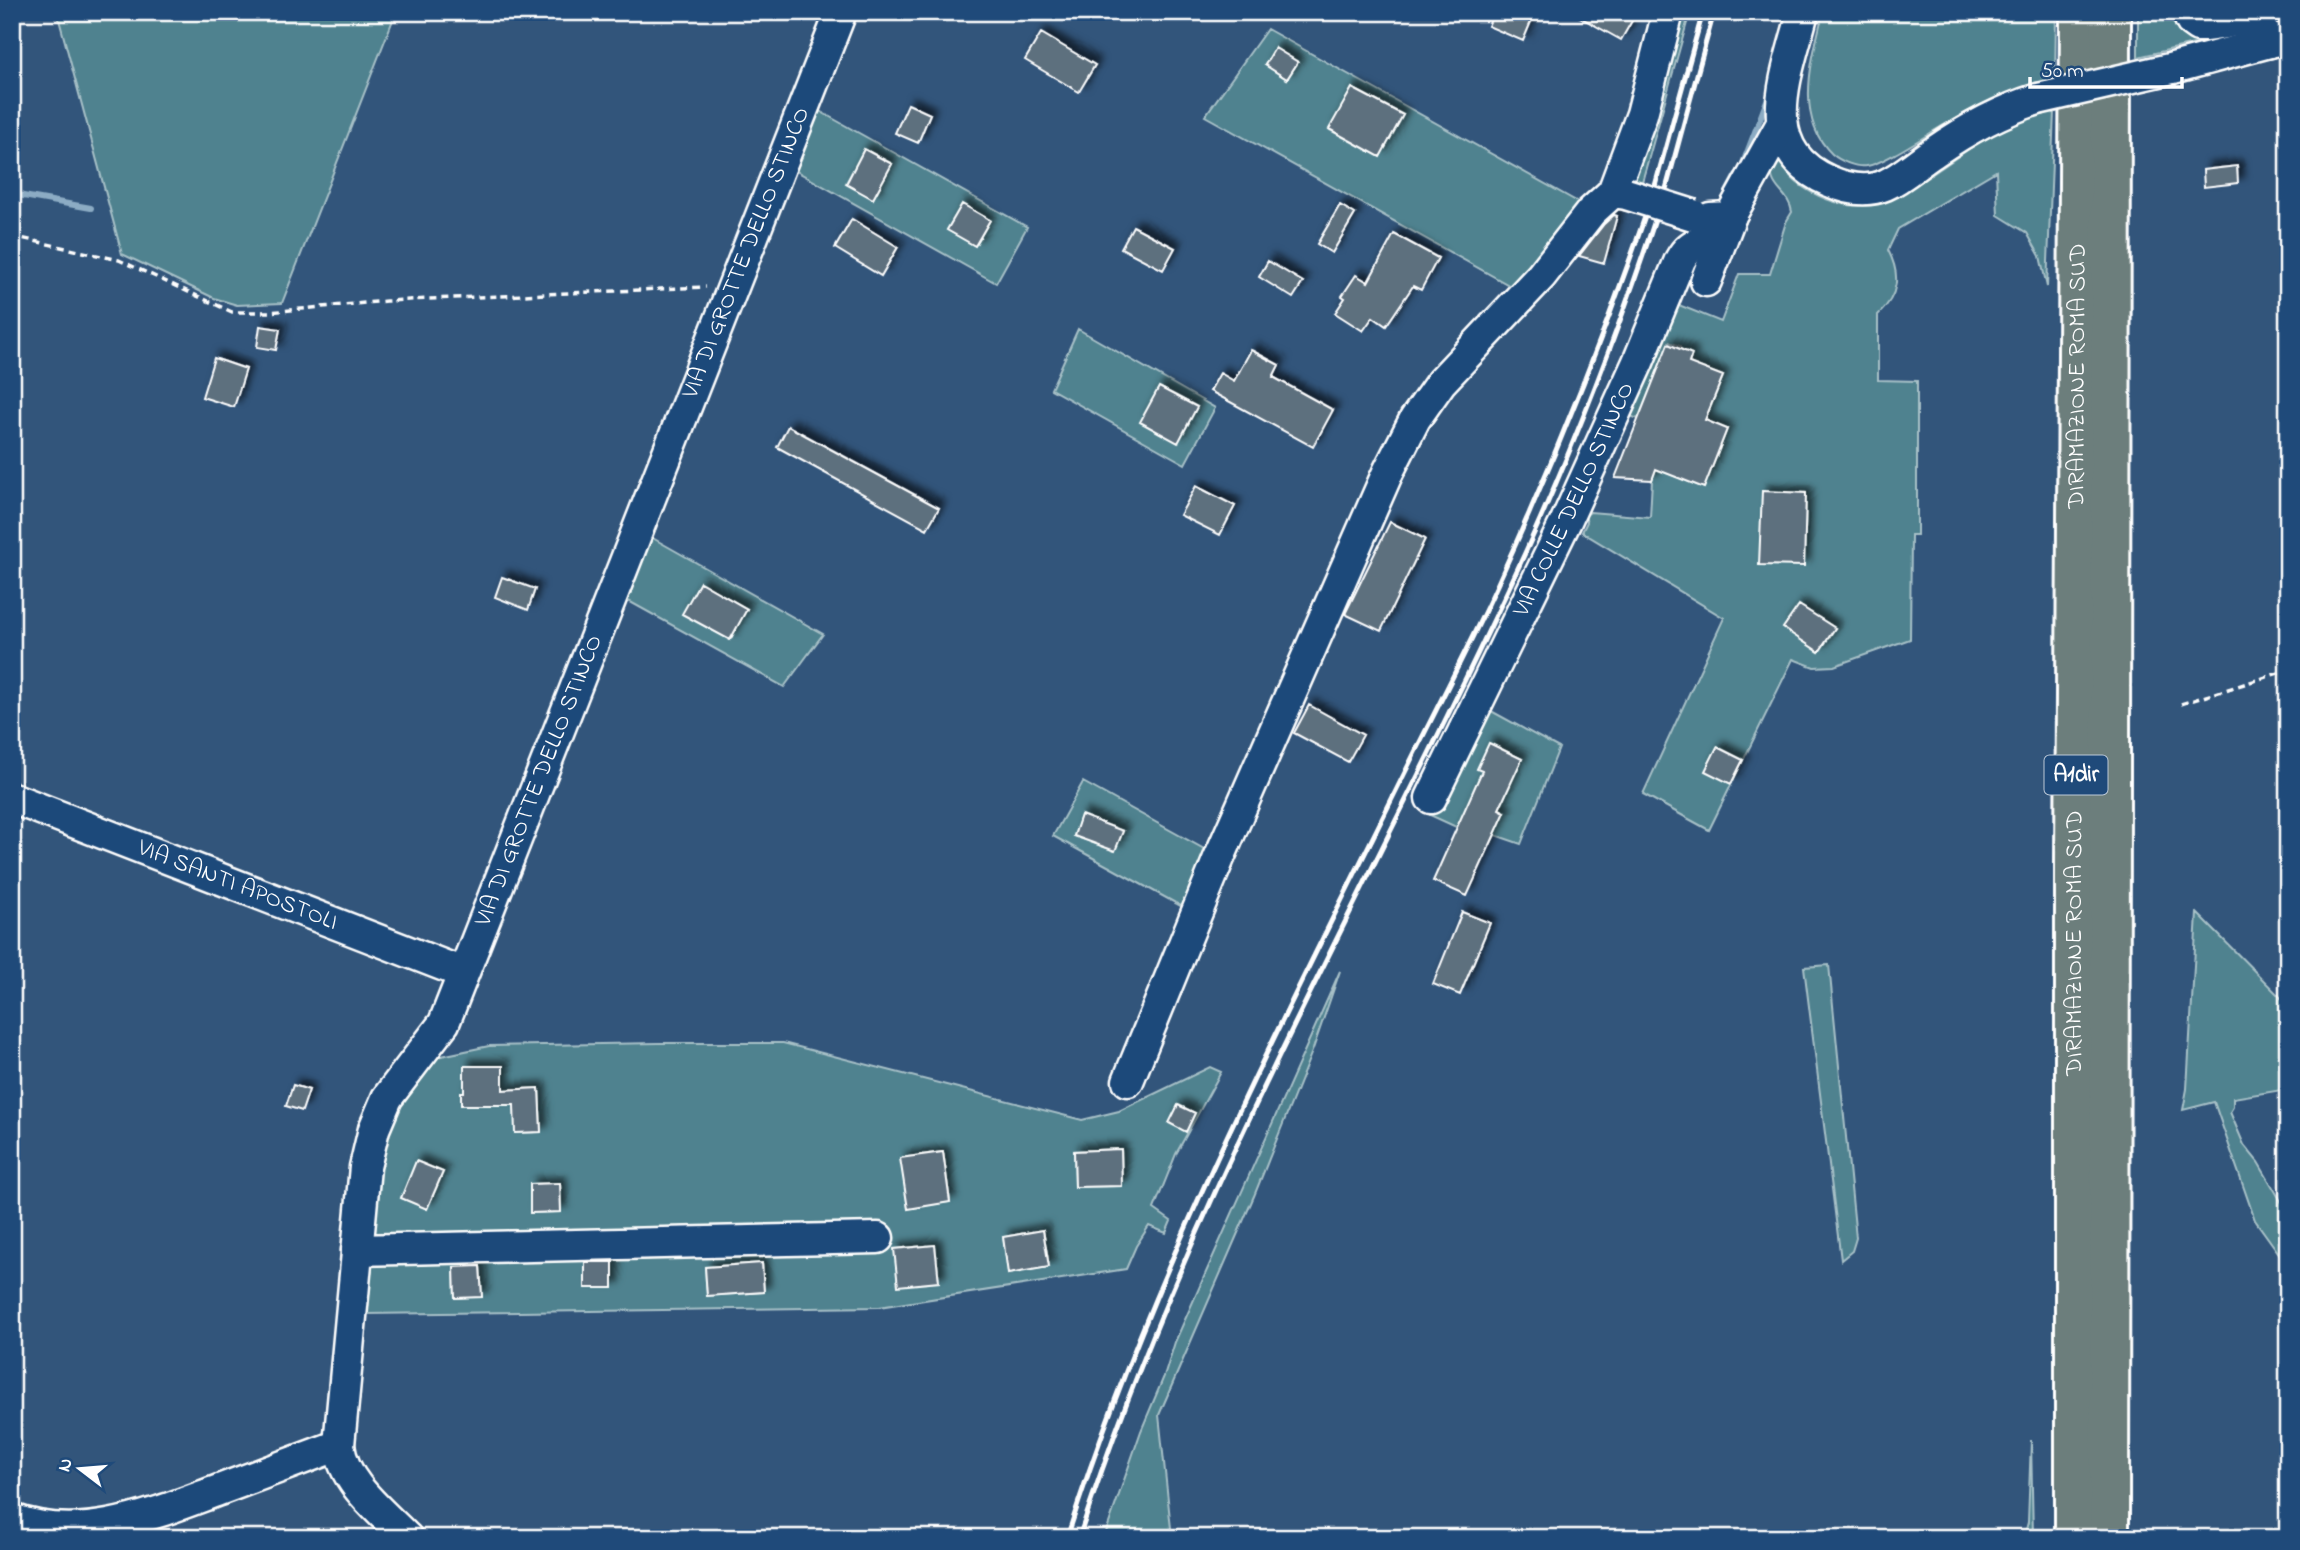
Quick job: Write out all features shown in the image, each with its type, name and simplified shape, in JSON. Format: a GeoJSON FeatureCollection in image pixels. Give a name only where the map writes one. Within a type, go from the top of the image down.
{"type":"FeatureCollection","features":[{"type":"Feature","properties":{"kind":"highway","name":"DIRAMAZIONE ROMA SUD"},"geometry":{"type":"LineString","coordinates":[[2075,1538],[2075,851],[2080,12]]}},
{"type":"Feature","properties":{"kind":"highway","name":"DIRAMAZIONE ROMA SUD"},"geometry":{"type":"LineString","coordinates":[[2109,1538],[2111,12]]}},
{"type":"Feature","properties":{"kind":"street","name":"VIA DI GROTTE DELLO STINCO"},"geometry":{"type":"LineString","coordinates":[[407,1538],[357,1486],[340,1457],[339,1445],[365,1167],[374,1129],[387,1098],[444,1023],[841,12]]}},
{"type":"Feature","properties":{"kind":"street"},"geometry":{"type":"LineString","coordinates":[[1128,1081],[1219,858],[1410,427],[1448,373],[1541,276],[1591,212],[1619,193],[1668,12]]}},
{"type":"Feature","properties":{"kind":"street"},"geometry":{"type":"LineString","coordinates":[[1803,12],[1784,91],[1782,125],[1788,147],[1810,172],[1846,187],[1868,189],[1892,182],[1979,123],[2014,106],[2173,68],[2279,39]]}},
{"type":"Feature","properties":{"kind":"street"},"geometry":{"type":"LineString","coordinates":[[2188,14],[2191,21],[2198,26],[2234,20],[2252,23],[2279,39]]}},
{"type":"Feature","properties":{"kind":"street","name":"VIA COLLE DELLO STINCO"},"geometry":{"type":"LineString","coordinates":[[1432,798],[1566,522],[1685,250],[1693,243],[1712,235],[1730,218],[1782,125]]}},
{"type":"Feature","properties":{"kind":"street"},"geometry":{"type":"LineString","coordinates":[[1619,193],[1704,218],[1730,218],[1706,281]]}},
{"type":"Feature","properties":{"kind":"street","name":"VIA SANTI APOSTOLI"},"geometry":{"type":"LineString","coordinates":[[12,798],[463,973]]}},
{"type":"Feature","properties":{"kind":"street"},"geometry":{"type":"LineString","coordinates":[[357,1250],[878,1238]]}},
{"type":"Feature","properties":{"kind":"street"},"geometry":{"type":"LineString","coordinates":[[12,1519],[59,1530],[103,1527],[144,1518],[339,1445]]}},
{"type":"Feature","properties":{"kind":"path"},"geometry":{"type":"LineString","coordinates":[[12,236],[119,260],[232,312],[269,312],[386,301],[714,287],[732,294]]}},
{"type":"Feature","properties":{"kind":"path"},"geometry":{"type":"LineString","coordinates":[[2180,704],[2288,670]]}},
{"type":"Feature","properties":{"kind":"green space"},"geometry":{"type":"Polygon","coordinates":[[[57,12],[396,12],[282,303],[237,305],[214,298],[122,254],[57,12]]]}},
{"type":"Feature","properties":{"kind":"green space"},"geometry":{"type":"Polygon","coordinates":[[[1677,12],[1690,12],[1640,189],[1627,189],[1677,12]]]}},
{"type":"Feature","properties":{"kind":"green space"},"geometry":{"type":"Polygon","coordinates":[[[1823,12],[2056,12],[2055,82],[1993,99],[1885,160],[1867,166],[1853,165],[1832,154],[1820,139],[1809,105],[1811,67],[1823,12]]]}},
{"type":"Feature","properties":{"kind":"green space"},"geometry":{"type":"Polygon","coordinates":[[[2138,12],[2288,12],[2288,22],[2138,57],[2138,12]]]}},
{"type":"Feature","properties":{"kind":"green space"},"geometry":{"type":"Polygon","coordinates":[[[1267,29],[1585,206],[1516,289],[1205,116],[1267,29]],[[1275,48],[1265,65],[1287,79],[1297,62],[1275,48]],[[1352,88],[1330,130],[1380,157],[1402,115],[1352,88]]]}},
{"type":"Feature","properties":{"kind":"green space"},"geometry":{"type":"Polygon","coordinates":[[[814,108],[1027,227],[996,283],[791,168],[814,108]],[[864,149],[846,183],[873,199],[892,164],[864,149]],[[962,204],[947,230],[975,246],[990,220],[962,204]]]}},
{"type":"Feature","properties":{"kind":"green space"},"geometry":{"type":"Polygon","coordinates":[[[2054,111],[2047,287],[2040,256],[2027,233],[1998,215],[1996,171],[1898,229],[1888,250],[1895,268],[1896,284],[1890,300],[1878,315],[1878,380],[1917,381],[1917,535],[1911,535],[1910,639],[1834,666],[1814,667],[1793,659],[1709,830],[1643,794],[1724,618],[1582,532],[1587,522],[1585,516],[1590,512],[1650,517],[1652,480],[1656,469],[1704,488],[1727,429],[1693,416],[1722,376],[1689,363],[1680,346],[1669,342],[1638,419],[1625,414],[1669,301],[1721,322],[1739,274],[1770,274],[1786,222],[1792,212],[1790,204],[1772,177],[1774,158],[1780,160],[1789,175],[1798,183],[1819,196],[1848,205],[1870,205],[1884,202],[1904,192],[2008,125],[2054,111]]]}},
{"type":"Feature","properties":{"kind":"green space"},"geometry":{"type":"Polygon","coordinates":[[[1078,329],[1215,408],[1185,464],[1051,389],[1078,329]],[[1159,388],[1141,422],[1178,442],[1159,388]]]}},
{"type":"Feature","properties":{"kind":"green space"},"geometry":{"type":"Polygon","coordinates":[[[649,536],[823,634],[784,687],[623,598],[649,536]],[[700,582],[683,614],[730,640],[747,609],[700,582]]]}},
{"type":"Feature","properties":{"kind":"green space"},"geometry":{"type":"Polygon","coordinates":[[[1482,706],[1559,748],[1521,844],[1495,835],[1491,843],[1430,815],[1482,706]]]}},
{"type":"Feature","properties":{"kind":"green space"},"geometry":{"type":"Polygon","coordinates":[[[1083,782],[1213,854],[1190,911],[1053,836],[1083,782]],[[1081,816],[1074,836],[1115,851],[1081,816]]]}},
{"type":"Feature","properties":{"kind":"green space"},"geometry":{"type":"Polygon","coordinates":[[[2197,913],[2288,1005],[2288,1089],[2233,1098],[2230,1112],[2244,1145],[2258,1162],[2288,1213],[2288,1266],[2255,1220],[2214,1102],[2183,1110],[2187,1089],[2197,913]]]}},
{"type":"Feature","properties":{"kind":"green space"},"geometry":{"type":"Polygon","coordinates":[[[1829,965],[1856,1238],[1852,1251],[1841,1260],[1804,967],[1829,965]]]}},
{"type":"Feature","properties":{"kind":"green space"},"geometry":{"type":"Polygon","coordinates":[[[1340,971],[1313,1049],[1254,1196],[1159,1415],[1172,1538],[1104,1538],[1175,1342],[1340,971]]]}},
{"type":"Feature","properties":{"kind":"green space"},"geometry":{"type":"Polygon","coordinates":[[[783,1043],[1082,1120],[1119,1111],[1210,1067],[1221,1072],[1176,1154],[1154,1209],[1171,1221],[1166,1233],[1149,1226],[1126,1269],[879,1307],[366,1314],[375,1179],[395,1109],[432,1058],[489,1046],[783,1043]],[[539,1088],[513,1089],[516,1133],[541,1132],[539,1088]],[[1120,1149],[1074,1151],[1075,1187],[1121,1186],[1120,1149]],[[943,1152],[901,1158],[908,1208],[950,1202],[943,1152]],[[416,1162],[401,1198],[427,1209],[442,1173],[416,1162]],[[530,1184],[531,1213],[561,1212],[560,1184],[530,1184]],[[1043,1230],[1003,1237],[1009,1273],[1049,1267],[1043,1230]],[[585,1257],[585,1288],[613,1288],[613,1257],[585,1257]],[[762,1263],[705,1268],[707,1296],[764,1292],[762,1263]],[[480,1266],[454,1267],[455,1298],[482,1296],[480,1266]]]}},
{"type":"Feature","properties":{"kind":"green space"},"geometry":{"type":"Polygon","coordinates":[[[2031,1440],[2033,1538],[2024,1538],[2028,1522],[2031,1440]]]}},
{"type":"Feature","properties":{"kind":"building"},"geometry":{"type":"Polygon","coordinates":[[[1494,12],[1535,12],[1523,41],[1488,26],[1494,12]]]}},
{"type":"Feature","properties":{"kind":"building"},"geometry":{"type":"Polygon","coordinates":[[[1571,12],[1637,12],[1621,40],[1571,12]]]}},
{"type":"Feature","properties":{"kind":"building"},"geometry":{"type":"Polygon","coordinates":[[[1041,33],[1095,65],[1079,92],[1025,60],[1041,33]]]}},
{"type":"Feature","properties":{"kind":"building"},"geometry":{"type":"Polygon","coordinates":[[[1275,48],[1298,62],[1287,79],[1265,65],[1275,48]]]}},
{"type":"Feature","properties":{"kind":"building"},"geometry":{"type":"Polygon","coordinates":[[[1352,88],[1403,115],[1380,157],[1329,129],[1352,88]]]}},
{"type":"Feature","properties":{"kind":"building"},"geometry":{"type":"Polygon","coordinates":[[[908,104],[930,114],[918,143],[895,133],[908,104]]]}},
{"type":"Feature","properties":{"kind":"building"},"geometry":{"type":"Polygon","coordinates":[[[864,149],[892,164],[873,199],[846,184],[864,149]]]}},
{"type":"Feature","properties":{"kind":"building"},"geometry":{"type":"Polygon","coordinates":[[[2237,166],[2238,183],[2204,187],[2203,170],[2237,166]]]}},
{"type":"Feature","properties":{"kind":"building"},"geometry":{"type":"Polygon","coordinates":[[[962,204],[990,220],[975,246],[947,230],[962,204]]]}},
{"type":"Feature","properties":{"kind":"building"},"geometry":{"type":"Polygon","coordinates":[[[1340,205],[1355,214],[1332,253],[1317,244],[1340,205]]]}},
{"type":"Feature","properties":{"kind":"building"},"geometry":{"type":"Polygon","coordinates":[[[1614,215],[1617,216],[1604,263],[1579,256],[1604,224],[1614,215]]]}},
{"type":"Feature","properties":{"kind":"building"},"geometry":{"type":"Polygon","coordinates":[[[852,219],[898,247],[881,276],[835,248],[852,219]]]}},
{"type":"Feature","properties":{"kind":"building"},"geometry":{"type":"Polygon","coordinates":[[[1133,226],[1175,248],[1163,270],[1121,248],[1133,226]]]}},
{"type":"Feature","properties":{"kind":"building"},"geometry":{"type":"Polygon","coordinates":[[[1394,234],[1438,258],[1421,290],[1413,286],[1386,326],[1373,317],[1363,331],[1335,313],[1356,275],[1368,282],[1394,234]]]}},
{"type":"Feature","properties":{"kind":"building"},"geometry":{"type":"Polygon","coordinates":[[[1268,261],[1303,282],[1293,298],[1259,277],[1268,261]]]}},
{"type":"Feature","properties":{"kind":"building"},"geometry":{"type":"Polygon","coordinates":[[[260,326],[280,329],[276,350],[257,347],[260,326]]]}},
{"type":"Feature","properties":{"kind":"building"},"geometry":{"type":"Polygon","coordinates":[[[1668,344],[1692,354],[1689,363],[1723,376],[1705,420],[1727,429],[1704,488],[1656,469],[1652,480],[1615,478],[1668,344]]]}},
{"type":"Feature","properties":{"kind":"building"},"geometry":{"type":"Polygon","coordinates":[[[1251,350],[1279,365],[1273,377],[1333,410],[1313,447],[1210,391],[1220,373],[1234,381],[1251,350]]]}},
{"type":"Feature","properties":{"kind":"building"},"geometry":{"type":"Polygon","coordinates":[[[214,358],[246,369],[234,407],[202,397],[214,358]]]}},
{"type":"Feature","properties":{"kind":"building"},"geometry":{"type":"Polygon","coordinates":[[[1159,387],[1197,407],[1178,443],[1140,422],[1159,387]]]}},
{"type":"Feature","properties":{"kind":"building"},"geometry":{"type":"Polygon","coordinates":[[[788,426],[939,508],[927,529],[777,447],[788,426]]]}},
{"type":"Feature","properties":{"kind":"building"},"geometry":{"type":"Polygon","coordinates":[[[1196,486],[1235,506],[1220,535],[1180,515],[1196,486]]]}},
{"type":"Feature","properties":{"kind":"building"},"geometry":{"type":"Polygon","coordinates":[[[1762,491],[1806,493],[1804,566],[1759,565],[1762,491]]]}},
{"type":"Feature","properties":{"kind":"building"},"geometry":{"type":"Polygon","coordinates":[[[1390,522],[1425,539],[1381,631],[1345,614],[1390,522]]]}},
{"type":"Feature","properties":{"kind":"building"},"geometry":{"type":"Polygon","coordinates":[[[502,577],[535,589],[528,610],[495,597],[502,577]]]}},
{"type":"Feature","properties":{"kind":"building"},"geometry":{"type":"Polygon","coordinates":[[[700,582],[747,609],[730,640],[682,614],[700,582]]]}},
{"type":"Feature","properties":{"kind":"building"},"geometry":{"type":"Polygon","coordinates":[[[1799,605],[1835,628],[1819,652],[1783,628],[1799,605]]]}},
{"type":"Feature","properties":{"kind":"building"},"geometry":{"type":"Polygon","coordinates":[[[1309,705],[1363,735],[1348,762],[1294,733],[1309,705]]]}},
{"type":"Feature","properties":{"kind":"building"},"geometry":{"type":"Polygon","coordinates":[[[1489,743],[1522,759],[1499,809],[1505,812],[1467,896],[1433,881],[1482,771],[1477,769],[1489,743]]]}},
{"type":"Feature","properties":{"kind":"building"},"geometry":{"type":"Polygon","coordinates":[[[1717,747],[1743,760],[1731,784],[1705,771],[1717,747]]]}},
{"type":"Feature","properties":{"kind":"building"},"geometry":{"type":"Polygon","coordinates":[[[1081,815],[1123,831],[1115,851],[1074,836],[1081,815]]]}},
{"type":"Feature","properties":{"kind":"building"},"geometry":{"type":"Polygon","coordinates":[[[1462,912],[1490,923],[1460,995],[1433,984],[1462,912]]]}},
{"type":"Feature","properties":{"kind":"building"},"geometry":{"type":"Polygon","coordinates":[[[464,1066],[503,1066],[503,1090],[539,1088],[541,1132],[515,1133],[514,1105],[461,1105],[464,1066]]]}},
{"type":"Feature","properties":{"kind":"building"},"geometry":{"type":"Polygon","coordinates":[[[293,1085],[309,1090],[302,1111],[286,1106],[293,1085]]]}},
{"type":"Feature","properties":{"kind":"building"},"geometry":{"type":"Polygon","coordinates":[[[1178,1105],[1195,1113],[1186,1132],[1169,1123],[1178,1105]]]}},
{"type":"Feature","properties":{"kind":"building"},"geometry":{"type":"Polygon","coordinates":[[[1121,1149],[1122,1186],[1075,1187],[1074,1151],[1121,1149]]]}},
{"type":"Feature","properties":{"kind":"building"},"geometry":{"type":"Polygon","coordinates":[[[943,1152],[950,1202],[908,1209],[900,1158],[943,1152]]]}},
{"type":"Feature","properties":{"kind":"building"},"geometry":{"type":"Polygon","coordinates":[[[416,1161],[443,1172],[427,1209],[401,1198],[416,1161]]]}},
{"type":"Feature","properties":{"kind":"building"},"geometry":{"type":"Polygon","coordinates":[[[560,1183],[561,1212],[530,1213],[530,1184],[560,1183]]]}},
{"type":"Feature","properties":{"kind":"building"},"geometry":{"type":"Polygon","coordinates":[[[1043,1230],[1049,1267],[1008,1274],[1003,1237],[1043,1230]]]}},
{"type":"Feature","properties":{"kind":"building"},"geometry":{"type":"Polygon","coordinates":[[[935,1245],[939,1282],[898,1286],[894,1249],[935,1245]]]}},
{"type":"Feature","properties":{"kind":"building"},"geometry":{"type":"Polygon","coordinates":[[[585,1262],[613,1262],[613,1288],[585,1288],[585,1262]]]}},
{"type":"Feature","properties":{"kind":"building"},"geometry":{"type":"Polygon","coordinates":[[[762,1263],[764,1292],[707,1296],[705,1267],[762,1263]]]}},
{"type":"Feature","properties":{"kind":"building"},"geometry":{"type":"Polygon","coordinates":[[[480,1266],[482,1297],[455,1298],[454,1267],[480,1266]]]}},
{"type":"Feature","properties":{"kind":"waterway"},"geometry":{"type":"LineString","coordinates":[[1743,163],[1769,95]]}},
{"type":"Feature","properties":{"kind":"waterway"},"geometry":{"type":"LineString","coordinates":[[1727,192],[1736,175]]}},
{"type":"Feature","properties":{"kind":"waterway"},"geometry":{"type":"LineString","coordinates":[[12,194],[91,208]]}},
{"type":"Feature","properties":{"kind":"railway"},"geometry":{"type":"LineString","coordinates":[[1655,186],[1703,12]]}},
{"type":"Feature","properties":{"kind":"railway"},"geometry":{"type":"LineString","coordinates":[[1666,189],[1714,12]]}},
{"type":"Feature","properties":{"kind":"railway"},"geometry":{"type":"LineString","coordinates":[[1067,1538],[1102,1435],[1183,1234],[1274,1038],[1498,583],[1577,399],[1647,211]]}},
{"type":"Feature","properties":{"kind":"railway"},"geometry":{"type":"LineString","coordinates":[[1079,1538],[1124,1410],[1174,1285],[1229,1161],[1467,675],[1544,511],[1596,385],[1657,214]]}}]}
